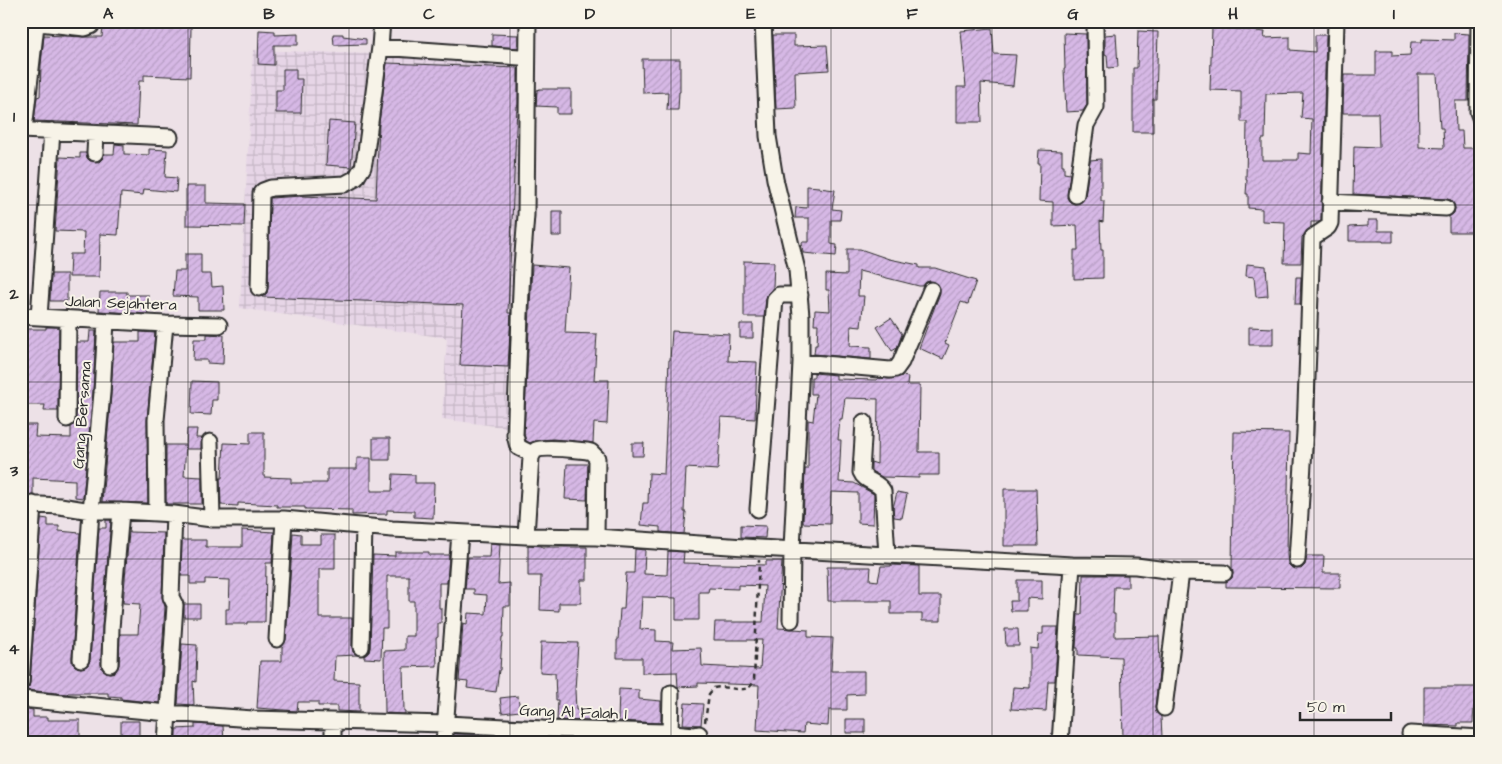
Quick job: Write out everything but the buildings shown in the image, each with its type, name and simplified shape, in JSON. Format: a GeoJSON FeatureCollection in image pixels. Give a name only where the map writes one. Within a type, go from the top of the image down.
{"type":"FeatureCollection","features":[{"type":"Feature","properties":{"kind":"street"},"geometry":{"type":"LineString","coordinates":[[92,21],[91,26],[84,28],[39,23],[36,25],[23,130],[170,137]]}},
{"type":"Feature","properties":{"kind":"street"},"geometry":{"type":"LineString","coordinates":[[259,288],[262,192],[271,188],[345,184],[356,178],[363,167],[382,21]]}},
{"type":"Feature","properties":{"kind":"street"},"geometry":{"type":"LineString","coordinates":[[528,21],[526,215],[515,435],[518,447],[532,454]]}},
{"type":"Feature","properties":{"kind":"street"},"geometry":{"type":"LineString","coordinates":[[763,21],[768,136],[775,179],[797,270],[800,295],[801,362],[792,549],[792,620]]}},
{"type":"Feature","properties":{"kind":"street"},"geometry":{"type":"LineString","coordinates":[[1076,195],[1086,126],[1096,107],[1095,21]]}},
{"type":"Feature","properties":{"kind":"street"},"geometry":{"type":"LineString","coordinates":[[1297,560],[1305,432],[1312,239],[1330,224],[1336,21]]}},
{"type":"Feature","properties":{"kind":"street"},"geometry":{"type":"LineString","coordinates":[[1479,21],[1479,116],[1481,120]]}},
{"type":"Feature","properties":{"kind":"street"},"geometry":{"type":"LineString","coordinates":[[380,47],[519,57]]}},
{"type":"Feature","properties":{"kind":"street"},"geometry":{"type":"LineString","coordinates":[[40,318],[52,131]]}},
{"type":"Feature","properties":{"kind":"street"},"geometry":{"type":"LineString","coordinates":[[96,134],[96,153]]}},
{"type":"Feature","properties":{"kind":"street"},"geometry":{"type":"LineString","coordinates":[[1330,202],[1446,208]]}},
{"type":"Feature","properties":{"kind":"street"},"geometry":{"type":"LineString","coordinates":[[801,362],[896,369],[901,362],[931,290]]}},
{"type":"Feature","properties":{"kind":"street"},"geometry":{"type":"LineString","coordinates":[[758,510],[775,299],[776,296],[780,295],[800,295]]}},
{"type":"Feature","properties":{"kind":"street","name":"Jalan Sejahtera"},"geometry":{"type":"LineString","coordinates":[[21,316],[219,325]]}},
{"type":"Feature","properties":{"kind":"street"},"geometry":{"type":"LineString","coordinates":[[67,419],[68,319]]}},
{"type":"Feature","properties":{"kind":"street","name":"Gang Bersama"},"geometry":{"type":"LineString","coordinates":[[81,659],[106,321]]}},
{"type":"Feature","properties":{"kind":"street"},"geometry":{"type":"LineString","coordinates":[[156,513],[156,420],[165,324]]}},
{"type":"Feature","properties":{"kind":"street"},"geometry":{"type":"LineString","coordinates":[[864,422],[861,472],[864,478],[878,485],[883,491],[887,554]]}},
{"type":"Feature","properties":{"kind":"street"},"geometry":{"type":"LineString","coordinates":[[210,442],[212,519]]}},
{"type":"Feature","properties":{"kind":"street"},"geometry":{"type":"LineString","coordinates":[[526,536],[532,454],[534,451],[542,449],[587,451],[597,458],[596,537]]}},
{"type":"Feature","properties":{"kind":"street"},"geometry":{"type":"LineString","coordinates":[[21,682],[27,504],[91,511],[122,510],[174,514],[212,519],[284,519],[364,527],[460,533],[596,537],[1072,565],[1136,566],[1181,572],[1224,573]]}},
{"type":"Feature","properties":{"kind":"street"},"geometry":{"type":"LineString","coordinates":[[110,664],[112,611],[122,510]]}},
{"type":"Feature","properties":{"kind":"street"},"geometry":{"type":"LineString","coordinates":[[166,743],[175,605],[171,597],[174,514]]}},
{"type":"Feature","properties":{"kind":"street"},"geometry":{"type":"LineString","coordinates":[[277,639],[284,519]]}},
{"type":"Feature","properties":{"kind":"street"},"geometry":{"type":"LineString","coordinates":[[361,647],[364,527]]}},
{"type":"Feature","properties":{"kind":"street"},"geometry":{"type":"LineString","coordinates":[[444,743],[460,533]]}},
{"type":"Feature","properties":{"kind":"street"},"geometry":{"type":"LineString","coordinates":[[1060,743],[1072,565]]}},
{"type":"Feature","properties":{"kind":"street"},"geometry":{"type":"LineString","coordinates":[[1164,708],[1181,572]]}},
{"type":"Feature","properties":{"kind":"street"},"geometry":{"type":"LineString","coordinates":[[670,733],[671,693]]}},
{"type":"Feature","properties":{"kind":"street","name":"Gang Al Falah 1"},"geometry":{"type":"LineString","coordinates":[[21,699],[253,720],[446,724],[542,736],[698,734]]}},
{"type":"Feature","properties":{"kind":"street"},"geometry":{"type":"LineString","coordinates":[[333,722],[333,743]]}},
{"type":"Feature","properties":{"kind":"street"},"geometry":{"type":"LineString","coordinates":[[1410,734],[1481,738]]}},
{"type":"Feature","properties":{"kind":"path"},"geometry":{"type":"LineString","coordinates":[[698,734],[703,731],[711,690],[722,686],[743,690],[752,686],[754,681],[759,548]]}},
{"type":"Feature","properties":{"kind":"shaded area"},"geometry":{"type":"Polygon","coordinates":[[[253,50],[527,59],[511,428],[442,419],[447,338],[240,308],[253,50]]]}}]}
